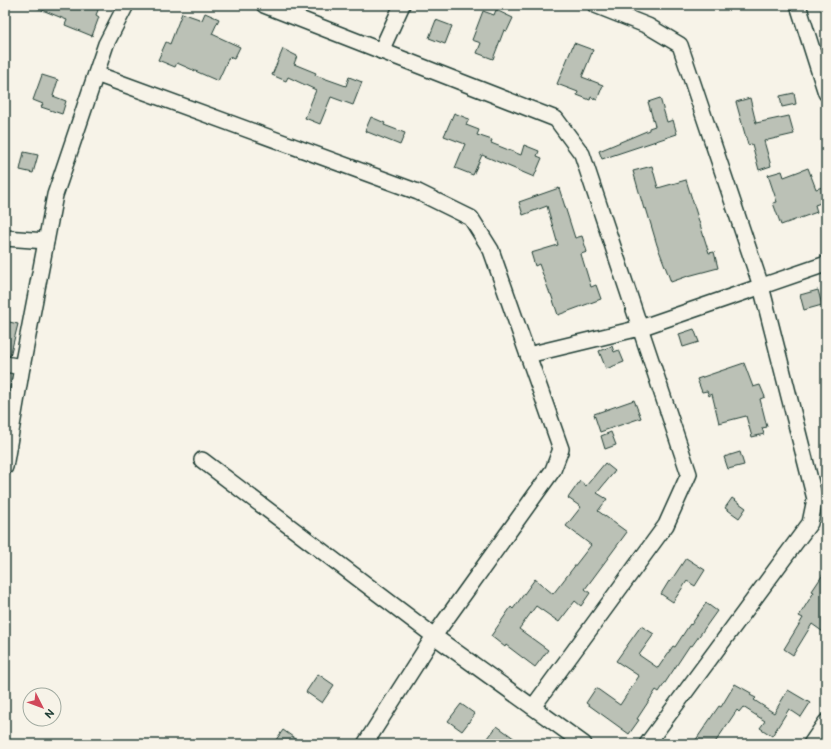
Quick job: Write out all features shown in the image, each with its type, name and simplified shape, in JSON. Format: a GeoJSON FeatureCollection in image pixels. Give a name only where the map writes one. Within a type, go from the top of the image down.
{"type":"FeatureCollection","features":[{"type":"Feature","properties":{"kind":"street"},"geometry":{"type":"LineString","coordinates":[[5,467],[22,367],[55,195],[106,44],[126,5]]}},
{"type":"Feature","properties":{"kind":"street"},"geometry":{"type":"LineString","coordinates":[[264,5],[556,119],[582,154],[689,474],[666,524],[533,707]]}},
{"type":"Feature","properties":{"kind":"street"},"geometry":{"type":"LineString","coordinates":[[381,50],[402,5]]}},
{"type":"Feature","properties":{"kind":"street"},"geometry":{"type":"LineString","coordinates":[[595,5],[648,26],[680,45],[761,286],[815,499],[810,523],[647,744]]}},
{"type":"Feature","properties":{"kind":"street"},"geometry":{"type":"LineString","coordinates":[[798,5],[826,93]]}},
{"type":"Feature","properties":{"kind":"street"},"geometry":{"type":"LineString","coordinates":[[96,74],[418,192],[471,218],[491,250],[561,449],[553,470],[434,636],[366,744]]}},
{"type":"Feature","properties":{"kind":"street"},"geometry":{"type":"LineString","coordinates":[[5,238],[46,241]]}},
{"type":"Feature","properties":{"kind":"street"},"geometry":{"type":"LineString","coordinates":[[528,355],[640,328],[826,264]]}},
{"type":"Feature","properties":{"kind":"street"},"geometry":{"type":"LineString","coordinates":[[5,364],[22,367]]}},
{"type":"Feature","properties":{"kind":"street"},"geometry":{"type":"LineString","coordinates":[[202,460],[434,636],[584,744]]}},
{"type":"Feature","properties":{"kind":"street"},"geometry":{"type":"LineString","coordinates":[[811,744],[826,722]]}},
{"type":"Feature","properties":{"kind":"building"},"geometry":{"type":"Polygon","coordinates":[[[30,5],[100,5],[96,15],[99,17],[92,36],[65,25],[67,20],[30,5]]]}},
{"type":"Feature","properties":{"kind":"building"},"geometry":{"type":"Polygon","coordinates":[[[496,10],[513,18],[507,31],[504,30],[493,59],[477,53],[481,43],[472,40],[483,11],[494,15],[496,10]]]}},
{"type":"Feature","properties":{"kind":"building"},"geometry":{"type":"Polygon","coordinates":[[[182,13],[202,20],[205,13],[219,19],[212,34],[240,47],[234,59],[229,57],[218,81],[177,63],[175,67],[158,60],[166,42],[170,44],[182,13]]]}},
{"type":"Feature","properties":{"kind":"building"},"geometry":{"type":"Polygon","coordinates":[[[436,20],[452,26],[445,44],[429,38],[436,20]]]}},
{"type":"Feature","properties":{"kind":"building"},"geometry":{"type":"Polygon","coordinates":[[[574,43],[593,50],[582,77],[603,85],[597,100],[591,97],[590,100],[577,95],[578,92],[557,84],[574,43]]]}},
{"type":"Feature","properties":{"kind":"building"},"geometry":{"type":"Polygon","coordinates":[[[283,49],[297,56],[294,64],[316,73],[315,75],[346,86],[349,77],[362,82],[353,105],[331,97],[320,124],[305,118],[316,90],[288,77],[286,81],[272,75],[283,49]]]}},
{"type":"Feature","properties":{"kind":"building"},"geometry":{"type":"Polygon","coordinates":[[[42,75],[58,80],[53,96],[66,101],[62,114],[41,107],[43,104],[33,100],[42,75]]]}},
{"type":"Feature","properties":{"kind":"building"},"geometry":{"type":"Polygon","coordinates":[[[794,93],[796,104],[782,107],[780,96],[794,93]]]}},
{"type":"Feature","properties":{"kind":"building"},"geometry":{"type":"Polygon","coordinates":[[[660,98],[667,122],[673,120],[677,134],[602,159],[599,151],[649,130],[649,128],[655,126],[648,102],[660,98]]]}},
{"type":"Feature","properties":{"kind":"building"},"geometry":{"type":"Polygon","coordinates":[[[750,98],[756,123],[789,116],[794,134],[764,141],[771,166],[759,170],[752,144],[748,145],[736,102],[750,98]]]}},
{"type":"Feature","properties":{"kind":"building"},"geometry":{"type":"Polygon","coordinates":[[[454,113],[469,119],[466,125],[479,130],[477,135],[492,140],[491,143],[521,155],[524,145],[539,151],[537,156],[542,158],[534,177],[482,155],[473,175],[455,168],[465,144],[444,136],[454,113]]]}},
{"type":"Feature","properties":{"kind":"building"},"geometry":{"type":"Polygon","coordinates":[[[371,117],[385,123],[384,125],[405,133],[400,145],[365,131],[371,117]]]}},
{"type":"Feature","properties":{"kind":"building"},"geometry":{"type":"Polygon","coordinates":[[[24,152],[38,155],[33,173],[20,170],[24,152]]]}},
{"type":"Feature","properties":{"kind":"building"},"geometry":{"type":"Polygon","coordinates":[[[652,166],[658,188],[686,180],[709,253],[714,252],[718,268],[671,282],[657,245],[646,208],[644,209],[633,171],[652,166]]]}},
{"type":"Feature","properties":{"kind":"building"},"geometry":{"type":"Polygon","coordinates":[[[808,168],[816,189],[826,186],[826,201],[815,205],[817,212],[781,225],[773,203],[777,202],[768,175],[782,171],[784,177],[808,168]]]}},
{"type":"Feature","properties":{"kind":"building"},"geometry":{"type":"Polygon","coordinates":[[[559,188],[575,238],[582,236],[587,252],[581,254],[591,287],[596,285],[601,299],[558,315],[539,264],[535,266],[531,253],[558,245],[547,206],[523,215],[519,202],[559,188]]]}},
{"type":"Feature","properties":{"kind":"building"},"geometry":{"type":"Polygon","coordinates":[[[818,290],[822,305],[804,310],[800,295],[818,290]]]}},
{"type":"Feature","properties":{"kind":"building"},"geometry":{"type":"Polygon","coordinates":[[[5,321],[18,324],[10,356],[5,355],[5,321]]]}},
{"type":"Feature","properties":{"kind":"building"},"geometry":{"type":"Polygon","coordinates":[[[694,329],[699,342],[683,347],[679,334],[694,329]]]}},
{"type":"Feature","properties":{"kind":"building"},"geometry":{"type":"Polygon","coordinates":[[[612,346],[614,352],[619,350],[624,362],[606,369],[599,351],[612,346]]]}},
{"type":"Feature","properties":{"kind":"building"},"geometry":{"type":"Polygon","coordinates":[[[744,363],[753,387],[760,385],[765,397],[760,399],[767,427],[762,428],[764,434],[752,437],[746,416],[719,423],[712,394],[709,396],[707,391],[702,392],[697,379],[744,363]]]}},
{"type":"Feature","properties":{"kind":"building"},"geometry":{"type":"Polygon","coordinates":[[[634,400],[641,418],[600,432],[594,414],[634,400]]]}},
{"type":"Feature","properties":{"kind":"building"},"geometry":{"type":"Polygon","coordinates":[[[611,432],[616,445],[605,449],[601,436],[611,432]]]}},
{"type":"Feature","properties":{"kind":"building"},"geometry":{"type":"Polygon","coordinates":[[[740,452],[744,465],[728,469],[724,457],[740,452]]]}},
{"type":"Feature","properties":{"kind":"building"},"geometry":{"type":"Polygon","coordinates":[[[605,463],[615,471],[597,493],[607,499],[598,511],[627,532],[585,589],[590,593],[581,606],[575,601],[559,622],[536,606],[519,629],[548,650],[535,667],[506,645],[505,647],[491,636],[511,607],[513,609],[535,579],[553,594],[591,545],[566,526],[581,507],[568,498],[580,481],[586,486],[605,463]]]}},
{"type":"Feature","properties":{"kind":"building"},"geometry":{"type":"Polygon","coordinates":[[[732,498],[746,508],[739,518],[725,508],[732,498]]]}},
{"type":"Feature","properties":{"kind":"building"},"geometry":{"type":"Polygon","coordinates":[[[686,558],[705,570],[695,586],[687,581],[673,602],[661,594],[686,558]]]}},
{"type":"Feature","properties":{"kind":"building"},"geometry":{"type":"Polygon","coordinates":[[[826,570],[826,634],[812,624],[793,655],[784,649],[803,618],[799,616],[814,592],[812,591],[826,570]]]}},
{"type":"Feature","properties":{"kind":"building"},"geometry":{"type":"Polygon","coordinates":[[[706,603],[717,611],[692,646],[690,645],[659,692],[656,690],[637,719],[639,720],[629,734],[586,703],[596,688],[620,705],[639,676],[616,661],[641,626],[654,634],[639,655],[658,668],[673,646],[675,647],[706,603]]]}},
{"type":"Feature","properties":{"kind":"building"},"geometry":{"type":"Polygon","coordinates":[[[318,674],[334,685],[322,703],[306,692],[318,674]]]}},
{"type":"Feature","properties":{"kind":"building"},"geometry":{"type":"Polygon","coordinates":[[[735,684],[751,693],[750,695],[756,698],[754,700],[774,713],[788,690],[810,703],[801,717],[789,709],[772,736],[760,728],[765,721],[743,707],[739,712],[737,710],[714,744],[693,744],[719,706],[721,707],[735,684]]]}},
{"type":"Feature","properties":{"kind":"building"},"geometry":{"type":"Polygon","coordinates":[[[461,704],[475,714],[462,731],[448,721],[461,704]]]}},
{"type":"Feature","properties":{"kind":"building"},"geometry":{"type":"Polygon","coordinates":[[[497,726],[522,744],[495,744],[488,738],[497,726]]]}},
{"type":"Feature","properties":{"kind":"building"},"geometry":{"type":"Polygon","coordinates":[[[283,730],[303,744],[273,744],[283,730]]]}}]}
